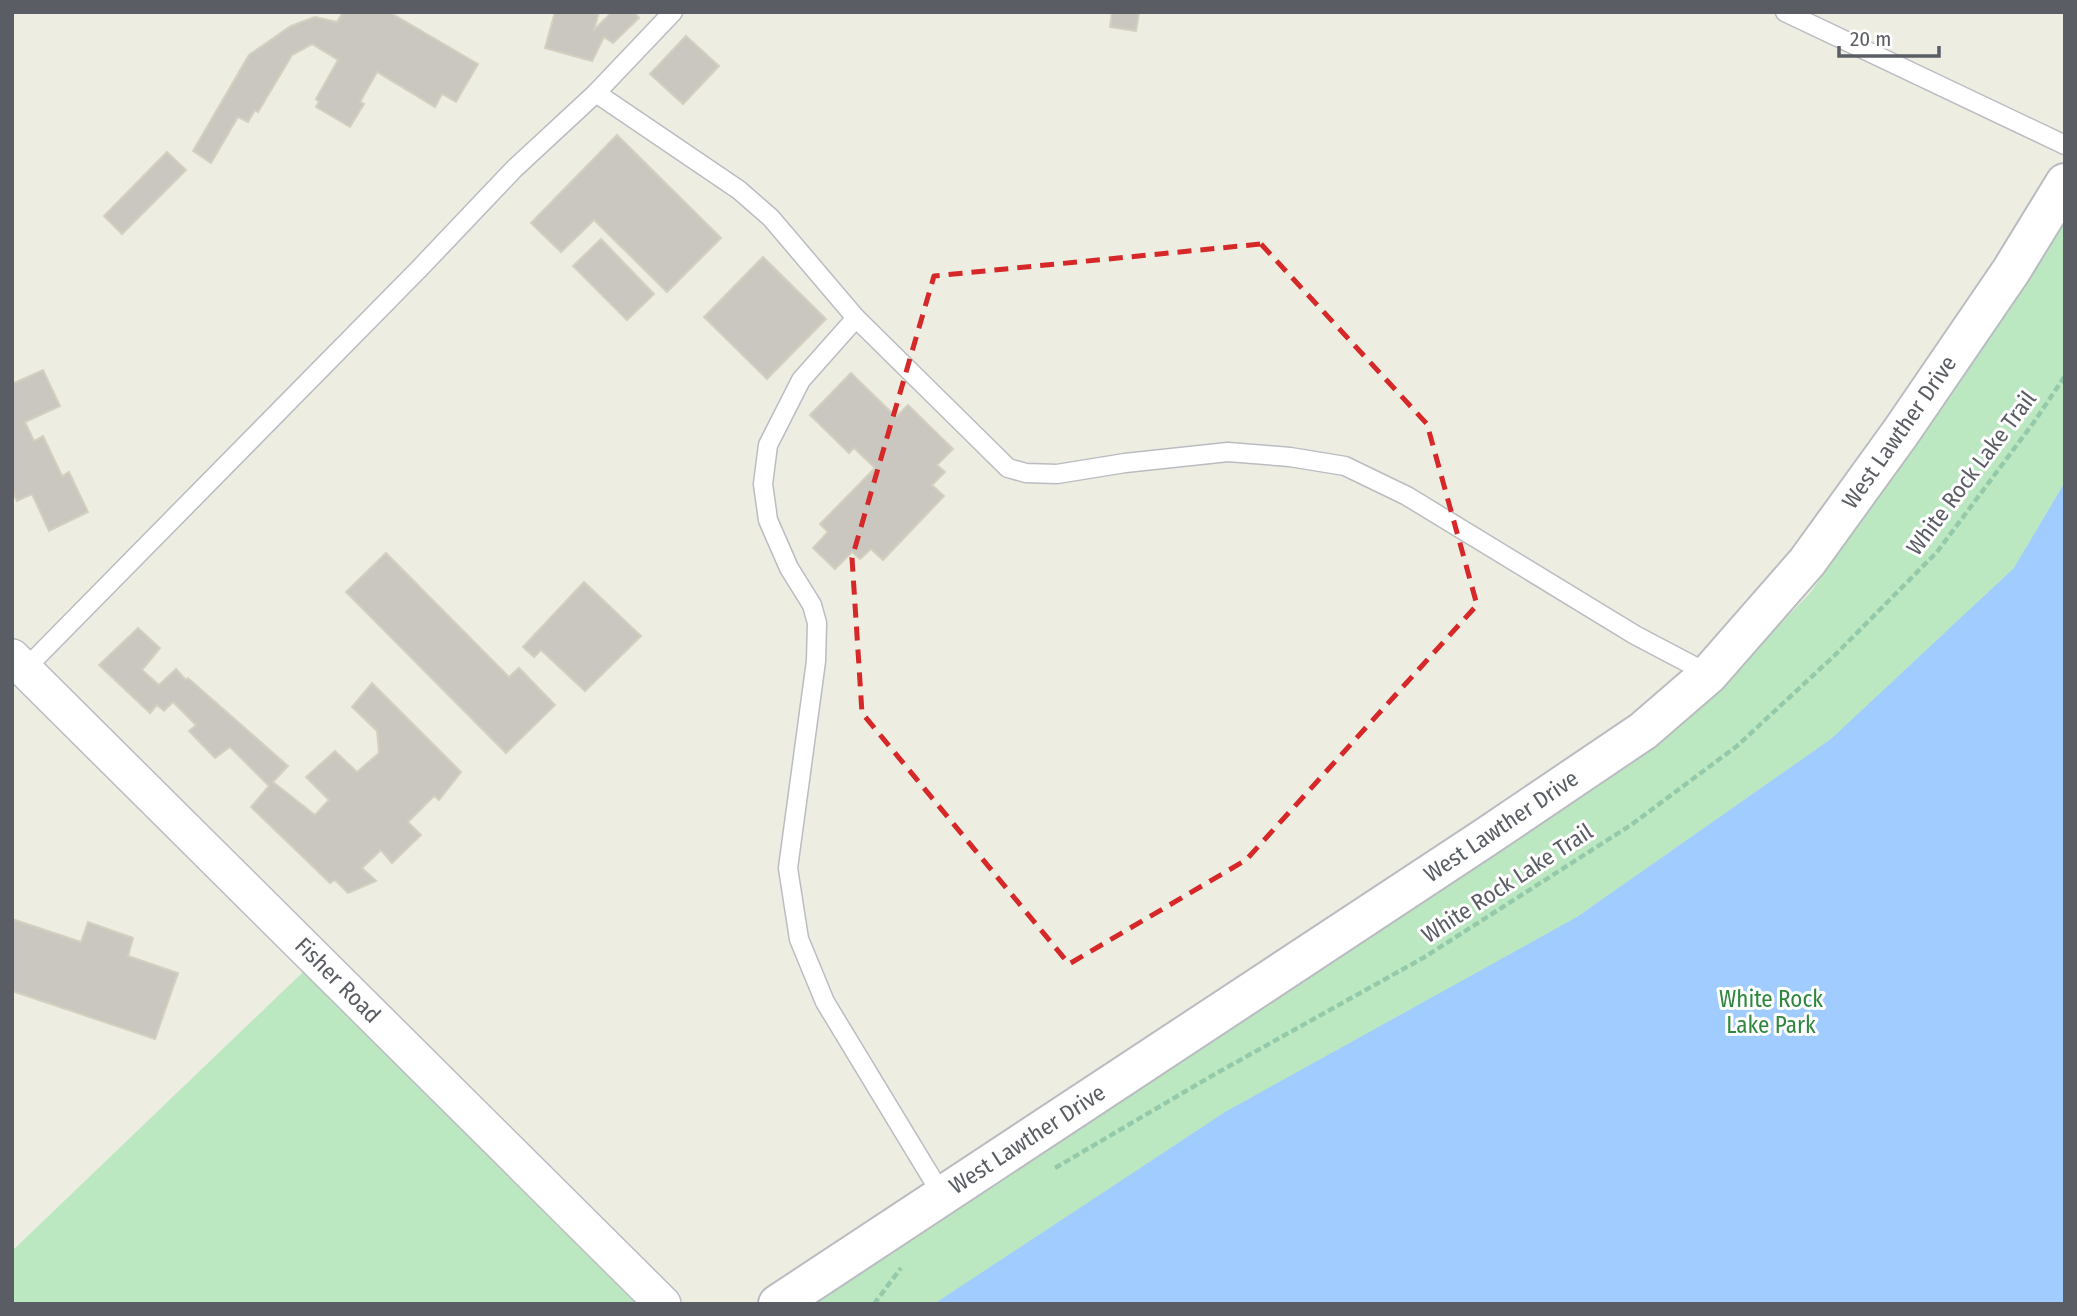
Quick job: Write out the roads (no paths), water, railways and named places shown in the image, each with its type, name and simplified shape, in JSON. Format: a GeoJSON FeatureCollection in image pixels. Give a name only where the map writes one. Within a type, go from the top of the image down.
{"type":"FeatureCollection","features":[{"type":"Feature","properties":{"kind":"street","name":"West Lawther Drive"},"geometry":{"type":"LineString","coordinates":[[778,1304],[1486,837],[1643,730],[1709,674],[1807,562],[1839,518],[2011,271],[2065,183]]}},
{"type":"Feature","properties":{"kind":"street","name":"Fisher Road"},"geometry":{"type":"LineString","coordinates":[[19,663],[663,1304]]}},
{"type":"Feature","properties":{"kind":"lane"},"geometry":{"type":"LineString","coordinates":[[19,663],[419,269],[514,169],[596,93],[673,12]]}},
{"type":"Feature","properties":{"kind":"lane"},"geometry":{"type":"LineString","coordinates":[[1785,12],[2065,145]]}},
{"type":"Feature","properties":{"kind":"lane"},"geometry":{"type":"LineString","coordinates":[[596,93],[739,190],[771,218],[856,318],[1008,468],[1026,473],[1057,474],[1125,463],[1228,452],[1290,457],[1345,466],[1407,496],[1636,635],[1709,674]]}},
{"type":"Feature","properties":{"kind":"lane"},"geometry":{"type":"LineString","coordinates":[[856,318],[801,380],[768,445],[763,484],[768,520],[789,568],[812,605],[817,623],[816,662],[788,868],[799,939],[825,1002],[942,1195]]}},
{"type":"Feature","properties":{"kind":"water","name":"White Rock Lake Park"},"geometry":{"type":"Polygon","coordinates":[[[2065,482],[2065,1304],[934,1304],[1225,1112],[1577,917],[1831,739],[2014,568],[2065,482]]]}}]}
